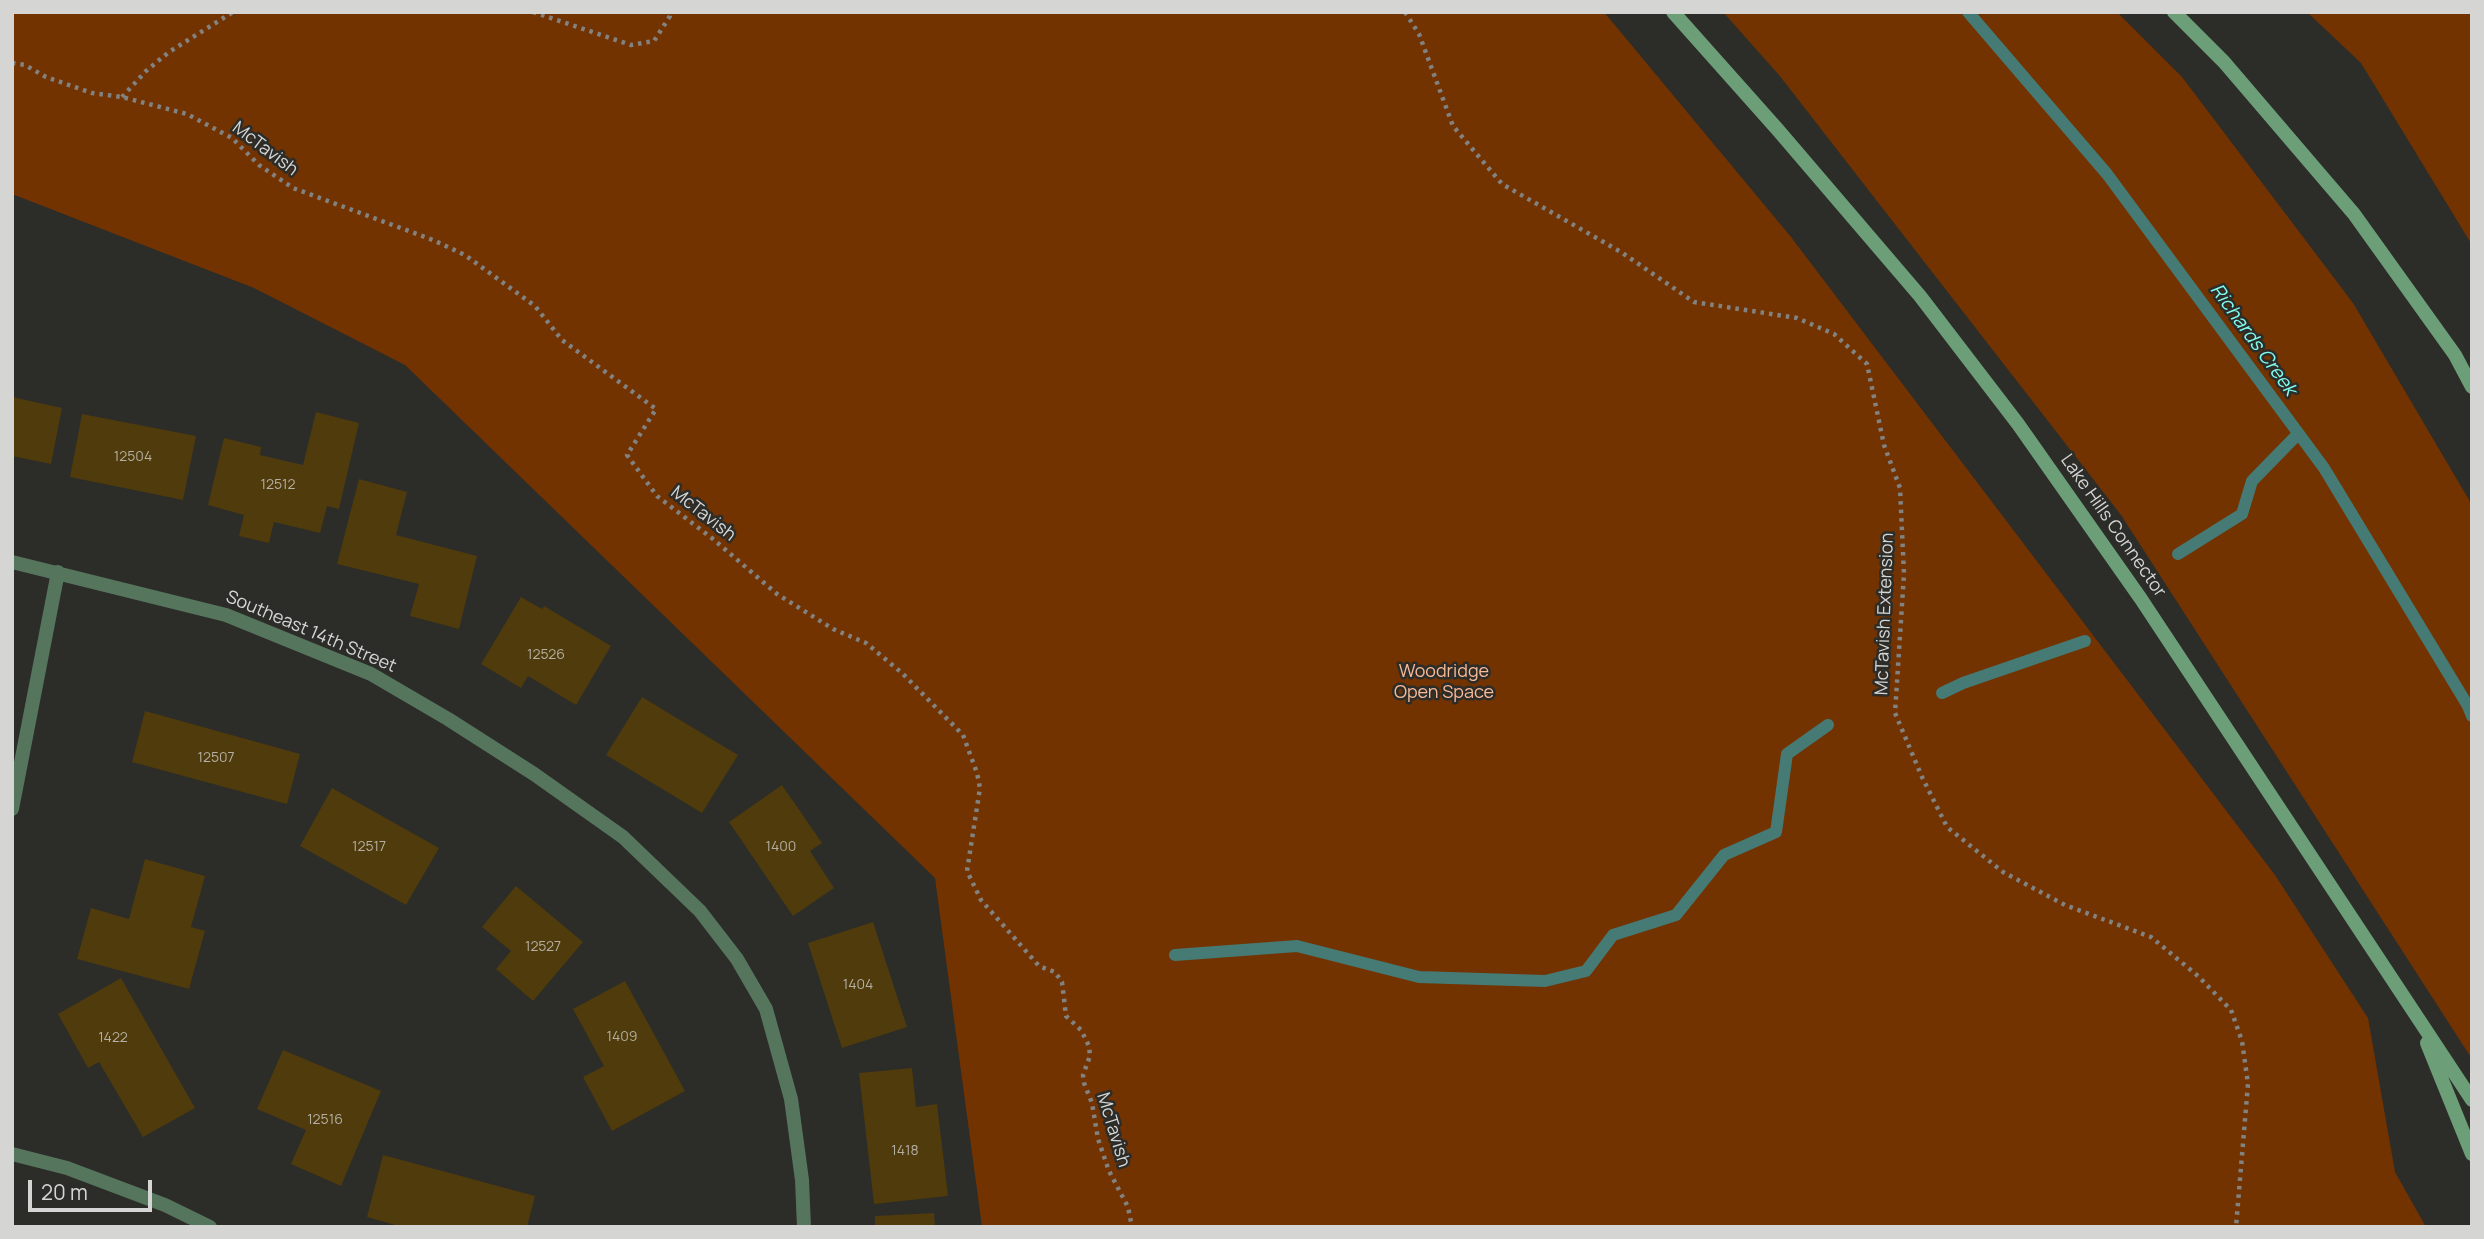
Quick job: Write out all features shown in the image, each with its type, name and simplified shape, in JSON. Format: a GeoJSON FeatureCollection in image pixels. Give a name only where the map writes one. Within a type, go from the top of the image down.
{"type":"FeatureCollection","features":[{"type":"Feature","properties":{"kind":"main road","name":"Lake Hills Connector"},"geometry":{"type":"LineString","coordinates":[[1672,12],[1778,130],[1920,296],[2018,424],[2141,599],[2472,1100]]}},
{"type":"Feature","properties":{"kind":"main road"},"geometry":{"type":"LineString","coordinates":[[2174,12],[2224,62],[2354,214],[2455,355],[2472,387]]}},
{"type":"Feature","properties":{"kind":"main road"},"geometry":{"type":"LineString","coordinates":[[2415,1013],[2472,1154]]}},
{"type":"Feature","properties":{"kind":"street","name":"Southeast 14th Street"},"geometry":{"type":"LineString","coordinates":[[12,562],[226,615],[370,674],[448,719],[534,774],[623,837],[700,911],[737,959],[766,1009],[791,1099],[802,1180],[804,1227]]}},
{"type":"Feature","properties":{"kind":"street"},"geometry":{"type":"LineString","coordinates":[[12,809],[58,572]]}},
{"type":"Feature","properties":{"kind":"street"},"geometry":{"type":"LineString","coordinates":[[12,1154],[67,1168],[164,1205],[209,1227]]}},
{"type":"Feature","properties":{"kind":"path"},"geometry":{"type":"LineString","coordinates":[[122,97],[146,71],[169,52],[233,12]]}},
{"type":"Feature","properties":{"kind":"path"},"geometry":{"type":"LineString","coordinates":[[533,12],[631,45],[654,41],[670,16],[669,12]]}},
{"type":"Feature","properties":{"kind":"path","name":"McTavish Extension"},"geometry":{"type":"LineString","coordinates":[[1405,12],[1419,34],[1453,126],[1502,184],[1621,252],[1695,302],[1797,318],[1834,334],[1867,363],[1884,445],[1900,488],[1904,574],[1895,713],[1922,777],[1947,827],[2003,872],[2065,905],[2151,937],[2199,976],[2231,1010],[2242,1041],[2248,1084],[2236,1227]]}},
{"type":"Feature","properties":{"kind":"path","name":"McTavish"},"geometry":{"type":"LineString","coordinates":[[12,63],[24,65],[46,77],[92,93],[122,97],[187,114],[232,138],[259,165],[293,188],[433,240],[465,255],[535,306],[562,340],[656,410],[626,455],[657,496],[713,539],[777,594],[833,629],[866,643],[902,673],[963,736],[980,788],[967,871],[981,900],[1039,966],[1055,972],[1062,982],[1066,1016],[1081,1030],[1089,1046],[1088,1064],[1083,1074],[1092,1103],[1098,1139],[1109,1171],[1128,1207],[1132,1227]]}},
{"type":"Feature","properties":{"kind":"green space","name":"Woodridge Open Space"},"geometry":{"type":"Polygon","coordinates":[[[12,12],[1604,12],[1791,237],[2275,875],[2368,1018],[2395,1172],[2426,1227],[982,1227],[935,878],[405,365],[254,288],[12,194],[12,12]]]}},
{"type":"Feature","properties":{"kind":"green space"},"geometry":{"type":"Polygon","coordinates":[[[1723,12],[2117,12],[2182,77],[2353,303],[2472,505],[2472,1059],[2121,515],[1779,75],[1723,12]]]}},
{"type":"Feature","properties":{"kind":"green space"},"geometry":{"type":"Polygon","coordinates":[[[2307,12],[2472,12],[2472,245],[2361,63],[2307,12]]]}},
{"type":"Feature","properties":{"kind":"building"},"geometry":{"type":"Polygon","coordinates":[[[12,397],[62,408],[51,464],[12,456],[12,397]]]}},
{"type":"Feature","properties":{"kind":"building"},"geometry":{"type":"Polygon","coordinates":[[[316,412],[359,423],[339,509],[327,506],[320,533],[274,522],[269,543],[239,536],[244,515],[208,505],[224,438],[261,447],[260,455],[303,465],[316,412]]]}},
{"type":"Feature","properties":{"kind":"building"},"geometry":{"type":"Polygon","coordinates":[[[82,414],[196,436],[183,500],[70,477],[82,414]]]}},
{"type":"Feature","properties":{"kind":"building"},"geometry":{"type":"Polygon","coordinates":[[[359,479],[407,492],[396,535],[477,556],[459,629],[410,616],[419,584],[337,564],[359,479]]]}},
{"type":"Feature","properties":{"kind":"building"},"geometry":{"type":"Polygon","coordinates":[[[521,597],[542,609],[544,606],[611,646],[576,705],[528,676],[521,688],[481,664],[521,597]]]}},
{"type":"Feature","properties":{"kind":"building"},"geometry":{"type":"Polygon","coordinates":[[[642,697],[738,755],[702,813],[606,755],[642,697]]]}},
{"type":"Feature","properties":{"kind":"building"},"geometry":{"type":"Polygon","coordinates":[[[145,711],[300,754],[287,804],[132,762],[145,711]]]}},
{"type":"Feature","properties":{"kind":"building"},"geometry":{"type":"Polygon","coordinates":[[[782,785],[822,843],[810,851],[834,888],[793,916],[729,822],[782,785]]]}},
{"type":"Feature","properties":{"kind":"building"},"geometry":{"type":"Polygon","coordinates":[[[332,788],[439,848],[406,905],[300,846],[332,788]]]}},
{"type":"Feature","properties":{"kind":"building"},"geometry":{"type":"Polygon","coordinates":[[[145,859],[205,876],[191,927],[205,931],[189,989],[77,959],[91,908],[129,919],[145,859]]]}},
{"type":"Feature","properties":{"kind":"building"},"geometry":{"type":"Polygon","coordinates":[[[516,886],[583,942],[533,1001],[496,969],[511,951],[482,927],[516,886]]]}},
{"type":"Feature","properties":{"kind":"building"},"geometry":{"type":"Polygon","coordinates":[[[873,922],[907,1027],[842,1048],[808,943],[873,922]]]}},
{"type":"Feature","properties":{"kind":"building"},"geometry":{"type":"Polygon","coordinates":[[[121,978],[195,1108],[143,1137],[99,1062],[88,1068],[58,1014],[121,978]]]}},
{"type":"Feature","properties":{"kind":"building"},"geometry":{"type":"Polygon","coordinates":[[[625,981],[685,1091],[612,1131],[583,1077],[604,1066],[573,1009],[625,981]]]}},
{"type":"Feature","properties":{"kind":"building"},"geometry":{"type":"Polygon","coordinates":[[[283,1050],[381,1091],[341,1186],[291,1164],[306,1130],[257,1109],[283,1050]]]}},
{"type":"Feature","properties":{"kind":"building"},"geometry":{"type":"Polygon","coordinates":[[[912,1068],[916,1107],[937,1104],[948,1196],[874,1204],[859,1073],[912,1068]]]}},
{"type":"Feature","properties":{"kind":"building"},"geometry":{"type":"Polygon","coordinates":[[[383,1155],[535,1196],[527,1227],[402,1227],[367,1217],[383,1155]]]}},
{"type":"Feature","properties":{"kind":"building"},"geometry":{"type":"Polygon","coordinates":[[[934,1213],[935,1227],[875,1227],[875,1216],[934,1213]]]}},
{"type":"Feature","properties":{"kind":"waterway","name":"Richards Creek"},"geometry":{"type":"LineString","coordinates":[[1968,12],[2107,174],[2324,468],[2472,716]]}},
{"type":"Feature","properties":{"kind":"waterway"},"geometry":{"type":"LineString","coordinates":[[2178,554],[2242,514],[2252,481],[2298,434]]}},
{"type":"Feature","properties":{"kind":"waterway"},"geometry":{"type":"LineString","coordinates":[[1942,693],[1963,683],[2085,641]]}},
{"type":"Feature","properties":{"kind":"waterway"},"geometry":{"type":"LineString","coordinates":[[1175,955],[1297,946],[1419,977],[1545,981],[1586,971],[1613,935],[1676,915],[1724,855],[1776,832],[1787,754],[1828,725]]}}]}
